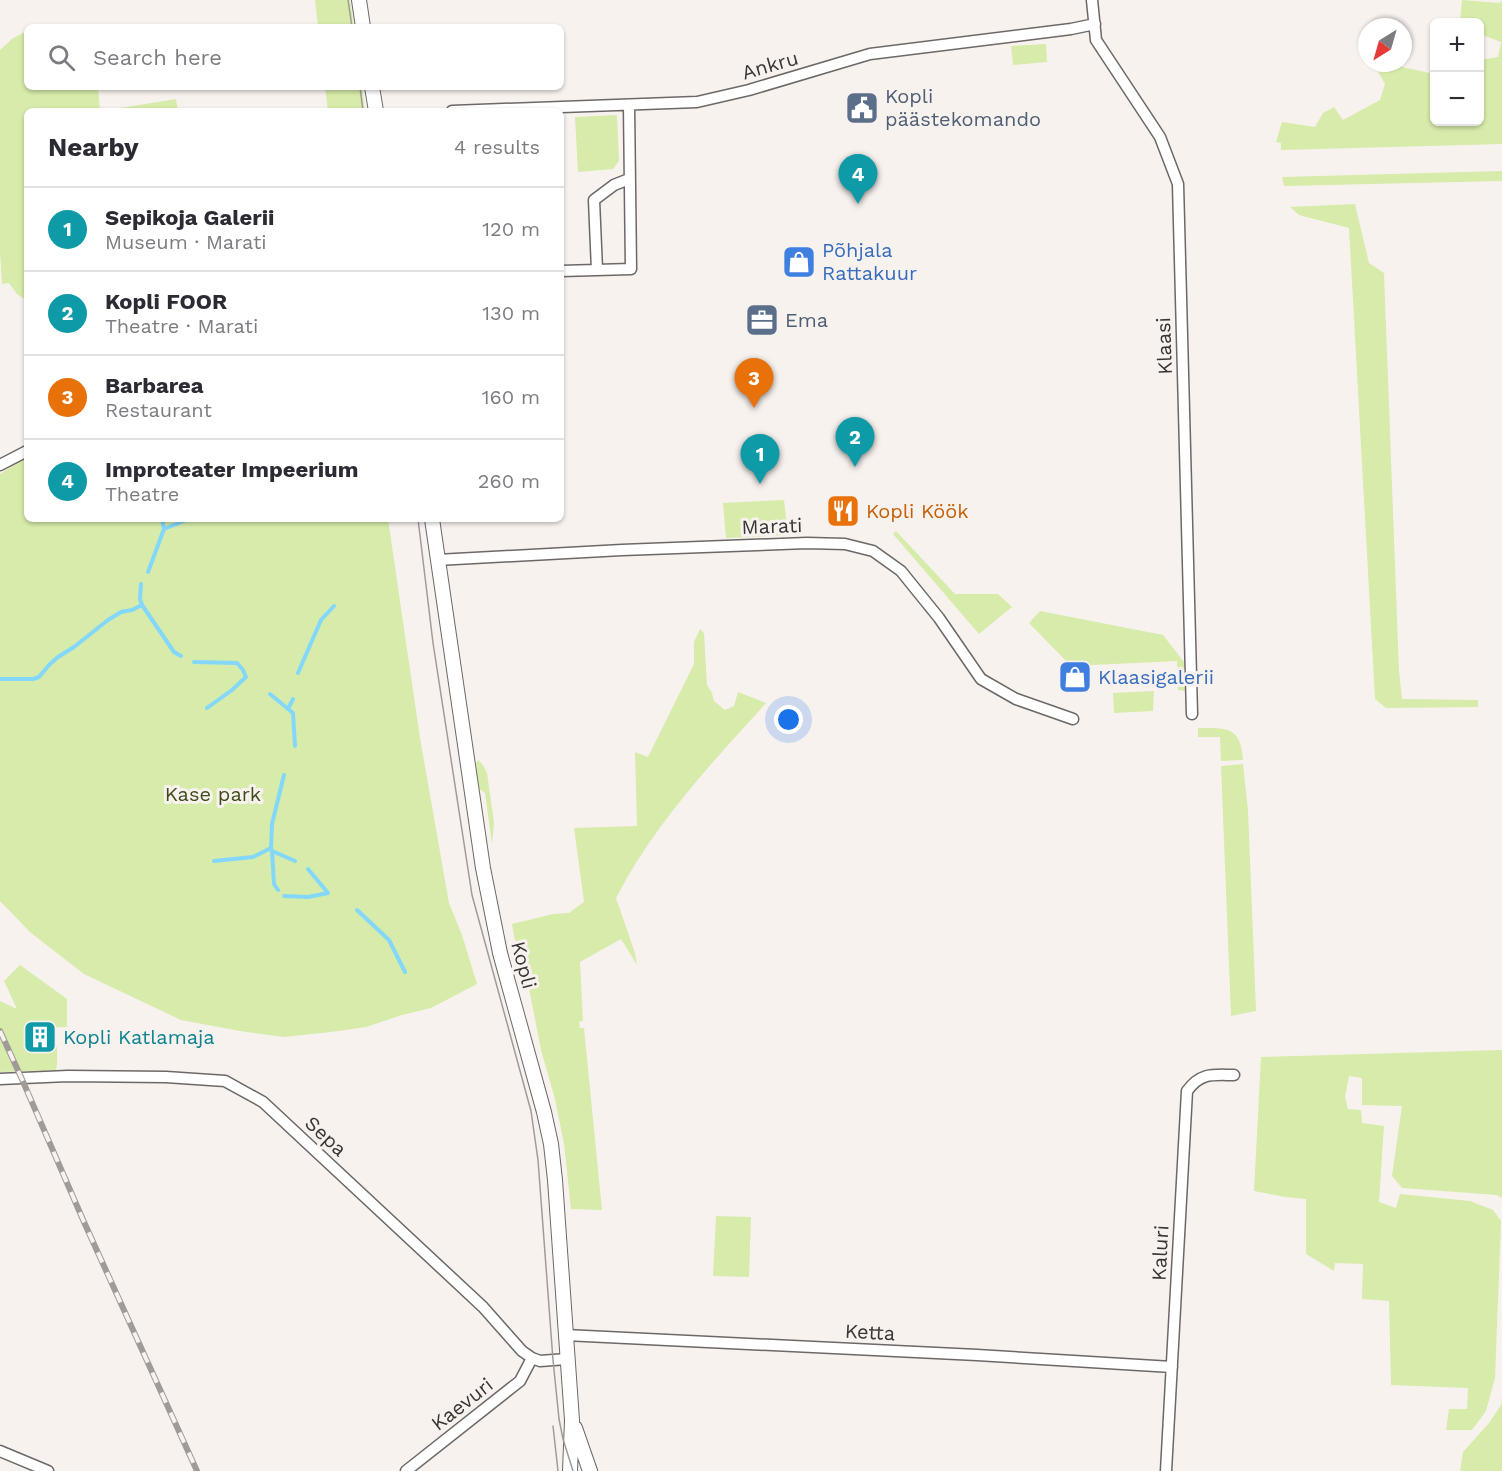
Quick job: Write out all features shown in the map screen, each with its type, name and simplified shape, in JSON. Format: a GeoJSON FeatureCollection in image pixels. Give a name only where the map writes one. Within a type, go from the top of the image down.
{"type":"FeatureCollection","features":[{"type":"Feature","properties":{"kind":"street"},"geometry":{"type":"LineString","coordinates":[[359,0],[363,24]]}},
{"type":"Feature","properties":{"kind":"street","name":"Klaasi"},"geometry":{"type":"LineString","coordinates":[[1092,0],[1096,40],[1160,137],[1178,184],[1192,714]]}},
{"type":"Feature","properties":{"kind":"street","name":"Ankru"},"geometry":{"type":"LineString","coordinates":[[540,108],[697,102],[749,90],[870,54],[1095,24]]}},
{"type":"Feature","properties":{"kind":"street"},"geometry":{"type":"LineString","coordinates":[[372,90],[376,108]]}},
{"type":"Feature","properties":{"kind":"street"},"geometry":{"type":"LineString","coordinates":[[564,271],[632,269],[629,105]]}},
{"type":"Feature","properties":{"kind":"street"},"geometry":{"type":"LineString","coordinates":[[597,270],[594,200],[614,185],[629,179]]}},
{"type":"Feature","properties":{"kind":"street"},"geometry":{"type":"LineString","coordinates":[[0,465],[24,453]]}},
{"type":"Feature","properties":{"kind":"street","name":"Kopli"},"geometry":{"type":"LineString","coordinates":[[432,522],[483,868],[500,953],[551,1144],[572,1420],[572,1471]]}},
{"type":"Feature","properties":{"kind":"street","name":"Marati"},"geometry":{"type":"LineString","coordinates":[[437,560],[622,550],[807,543],[845,544],[873,552],[901,571],[939,618],[981,679],[1016,699],[1073,720]]}},
{"type":"Feature","properties":{"kind":"street","name":"Kaluri"},"geometry":{"type":"LineString","coordinates":[[1166,1471],[1187,1091],[1193,1082],[1201,1077],[1234,1075]]}},
{"type":"Feature","properties":{"kind":"street","name":"Sepa"},"geometry":{"type":"LineString","coordinates":[[0,1079],[68,1076],[166,1077],[225,1081],[263,1102],[483,1307],[522,1351],[532,1358]]}},
{"type":"Feature","properties":{"kind":"street","name":"Ketta"},"geometry":{"type":"LineString","coordinates":[[565,1335],[1172,1367]]}},
{"type":"Feature","properties":{"kind":"street"},"geometry":{"type":"LineString","coordinates":[[532,1358],[540,1361],[567,1359]]}},
{"type":"Feature","properties":{"kind":"street","name":"Kaevuri"},"geometry":{"type":"LineString","coordinates":[[406,1471],[520,1381],[532,1358]]}},
{"type":"Feature","properties":{"kind":"street","name":"Kopli"},"geometry":{"type":"LineString","coordinates":[[572,1420],[590,1471]]}},
{"type":"Feature","properties":{"kind":"street"},"geometry":{"type":"LineString","coordinates":[[0,1451],[48,1471]]}},
{"type":"Feature","properties":{"kind":"street"},"geometry":{"type":"LineString","coordinates":[[572,1471],[579,1471]]}},
{"type":"Feature","properties":{"kind":"green space"},"geometry":{"type":"Polygon","coordinates":[[[315,0],[350,0],[354,24],[318,24],[315,0]]]}},
{"type":"Feature","properties":{"kind":"green space"},"geometry":{"type":"Polygon","coordinates":[[[1462,0],[1499,3],[1502,1],[1502,144],[1281,150],[1281,143],[1276,142],[1282,122],[1315,127],[1323,113],[1334,107],[1343,120],[1380,100],[1385,84],[1378,72],[1412,72],[1412,69],[1430,73],[1430,126],[1484,126],[1484,59],[1498,57],[1501,42],[1484,36],[1484,18],[1460,18],[1462,0]]]}},
{"type":"Feature","properties":{"kind":"green space"},"geometry":{"type":"Polygon","coordinates":[[[24,32],[24,90],[98,90],[100,108],[24,108],[24,299],[9,283],[2,284],[0,251],[0,50],[13,38],[24,32]]]}},
{"type":"Feature","properties":{"kind":"green space"},"geometry":{"type":"Polygon","coordinates":[[[1046,44],[1047,62],[1013,65],[1011,46],[1046,44]]]}},
{"type":"Feature","properties":{"kind":"green space"},"geometry":{"type":"Polygon","coordinates":[[[325,90],[362,90],[365,108],[328,108],[325,90]]]}},
{"type":"Feature","properties":{"kind":"green space"},"geometry":{"type":"Polygon","coordinates":[[[176,99],[178,108],[120,108],[176,99]]]}},
{"type":"Feature","properties":{"kind":"green space"},"geometry":{"type":"Polygon","coordinates":[[[617,115],[619,161],[613,169],[578,172],[575,117],[617,115]]]}},
{"type":"Feature","properties":{"kind":"green space"},"geometry":{"type":"Polygon","coordinates":[[[1502,171],[1502,181],[1284,186],[1282,177],[1502,171]]]}},
{"type":"Feature","properties":{"kind":"green space"},"geometry":{"type":"Polygon","coordinates":[[[1355,204],[1369,263],[1384,273],[1399,671],[1402,699],[1478,700],[1478,707],[1386,708],[1375,699],[1349,228],[1299,215],[1290,207],[1355,204]]]}},
{"type":"Feature","properties":{"kind":"green space","name":"Kase park"},"geometry":{"type":"Polygon","coordinates":[[[24,459],[24,522],[388,522],[420,738],[449,903],[462,935],[477,984],[431,1008],[366,1027],[284,1037],[240,1031],[181,1020],[84,974],[31,933],[0,901],[0,474],[24,459]]]}},
{"type":"Feature","properties":{"kind":"green space"},"geometry":{"type":"Polygon","coordinates":[[[784,500],[788,535],[726,538],[723,503],[784,500]]]}},
{"type":"Feature","properties":{"kind":"green space"},"geometry":{"type":"Polygon","coordinates":[[[896,531],[955,594],[998,594],[1012,607],[979,634],[893,534],[896,531]]]}},
{"type":"Feature","properties":{"kind":"green space"},"geometry":{"type":"Polygon","coordinates":[[[1040,611],[1163,635],[1184,662],[1185,691],[1178,690],[1177,661],[1071,666],[1029,623],[1040,611]]]}},
{"type":"Feature","properties":{"kind":"green space"},"geometry":{"type":"Polygon","coordinates":[[[700,629],[704,633],[707,685],[714,701],[725,710],[734,706],[738,692],[766,703],[704,772],[666,820],[631,871],[616,898],[637,965],[621,939],[580,962],[583,1021],[579,1022],[580,1028],[584,1028],[602,1210],[571,1209],[564,1144],[555,1099],[541,1050],[527,978],[512,924],[553,914],[569,913],[584,902],[574,828],[637,826],[635,752],[648,757],[694,664],[694,642],[700,629]]]}},
{"type":"Feature","properties":{"kind":"green space"},"geometry":{"type":"Polygon","coordinates":[[[1154,691],[1153,711],[1114,713],[1113,693],[1154,691]]]}},
{"type":"Feature","properties":{"kind":"green space"},"geometry":{"type":"Polygon","coordinates":[[[1198,728],[1230,731],[1239,741],[1243,760],[1221,761],[1220,737],[1198,737],[1198,728]]]}},
{"type":"Feature","properties":{"kind":"green space"},"geometry":{"type":"Polygon","coordinates":[[[478,760],[487,773],[494,823],[492,844],[485,793],[478,788],[476,763],[478,760]]]}},
{"type":"Feature","properties":{"kind":"green space"},"geometry":{"type":"Polygon","coordinates":[[[1243,764],[1248,810],[1256,1011],[1231,1016],[1221,766],[1243,764]]]}},
{"type":"Feature","properties":{"kind":"green space"},"geometry":{"type":"Polygon","coordinates":[[[20,965],[67,999],[67,1027],[26,1028],[26,1043],[31,1043],[32,1048],[57,1047],[56,1070],[0,1072],[0,1001],[17,1009],[4,981],[20,965]]]}},
{"type":"Feature","properties":{"kind":"green space"},"geometry":{"type":"Polygon","coordinates":[[[1502,1050],[1502,1198],[1497,1195],[1402,1188],[1392,1176],[1402,1106],[1362,1105],[1362,1078],[1349,1076],[1345,1097],[1348,1109],[1361,1110],[1362,1123],[1384,1126],[1379,1202],[1396,1208],[1400,1194],[1470,1201],[1493,1210],[1501,1221],[1495,1378],[1486,1411],[1472,1430],[1446,1430],[1449,1409],[1467,1409],[1468,1388],[1391,1385],[1389,1301],[1362,1299],[1363,1264],[1335,1263],[1334,1271],[1306,1254],[1306,1199],[1254,1191],[1261,1057],[1502,1050]]]}},
{"type":"Feature","properties":{"kind":"green space"},"geometry":{"type":"Polygon","coordinates":[[[716,1216],[751,1217],[749,1277],[713,1276],[716,1216]]]}},
{"type":"Feature","properties":{"kind":"green space"},"geometry":{"type":"Polygon","coordinates":[[[1502,1398],[1502,1471],[1460,1471],[1463,1452],[1489,1423],[1501,1405],[1502,1398]]]}},
{"type":"Feature","properties":{"kind":"waterway"},"geometry":{"type":"LineString","coordinates":[[148,572],[164,529],[163,522]]}},
{"type":"Feature","properties":{"kind":"waterway"},"geometry":{"type":"LineString","coordinates":[[164,529],[182,522]]}},
{"type":"Feature","properties":{"kind":"waterway"},"geometry":{"type":"LineString","coordinates":[[141,584],[142,605],[174,652],[181,656]]}},
{"type":"Feature","properties":{"kind":"waterway"},"geometry":{"type":"LineString","coordinates":[[0,679],[39,677],[58,657],[108,620],[121,612],[142,605]]}},
{"type":"Feature","properties":{"kind":"waterway"},"geometry":{"type":"LineString","coordinates":[[298,673],[321,620],[334,606]]}},
{"type":"Feature","properties":{"kind":"waterway"},"geometry":{"type":"LineString","coordinates":[[194,662],[237,663],[246,677],[207,708]]}},
{"type":"Feature","properties":{"kind":"waterway"},"geometry":{"type":"LineString","coordinates":[[270,694],[293,713],[295,746]]}},
{"type":"Feature","properties":{"kind":"waterway"},"geometry":{"type":"LineString","coordinates":[[288,709],[293,699]]}},
{"type":"Feature","properties":{"kind":"waterway"},"geometry":{"type":"LineString","coordinates":[[284,775],[272,824],[271,848],[272,851],[295,861]]}},
{"type":"Feature","properties":{"kind":"waterway"},"geometry":{"type":"LineString","coordinates":[[214,861],[253,857],[271,848]]}},
{"type":"Feature","properties":{"kind":"waterway"},"geometry":{"type":"LineString","coordinates":[[272,851],[274,884],[278,890]]}},
{"type":"Feature","properties":{"kind":"waterway"},"geometry":{"type":"LineString","coordinates":[[284,896],[308,897],[328,893],[308,869]]}},
{"type":"Feature","properties":{"kind":"waterway"},"geometry":{"type":"LineString","coordinates":[[357,910],[389,940],[405,972]]}},
{"type":"Feature","properties":{"kind":"tram line"},"geometry":{"type":"LineString","coordinates":[[348,0],[352,24]]}},
{"type":"Feature","properties":{"kind":"tram line"},"geometry":{"type":"LineString","coordinates":[[360,90],[363,108]]}},
{"type":"Feature","properties":{"kind":"tram line"},"geometry":{"type":"LineString","coordinates":[[418,522],[433,643],[472,895],[531,1111],[538,1160],[559,1419],[573,1471]]}},
{"type":"Feature","properties":{"kind":"tram line"},"geometry":{"type":"LineString","coordinates":[[553,1426],[558,1471]]}},
{"type":"Feature","properties":{"kind":"railway"},"geometry":{"type":"LineString","coordinates":[[0,1031],[197,1471]]}},
{"type":"Feature","properties":{"kind":"place","name":"Kopli päästekomando"},"geometry":{"type":"Point","coordinates":[862,108]}},
{"type":"Feature","properties":{"kind":"place","name":"Improteater Impeerium"},"geometry":{"type":"Point","coordinates":[858,204]}},
{"type":"Feature","properties":{"kind":"place","name":"Põhjala Rattakuur"},"geometry":{"type":"Point","coordinates":[799,262]}},
{"type":"Feature","properties":{"kind":"place","name":"Ema"},"geometry":{"type":"Point","coordinates":[762,320]}},
{"type":"Feature","properties":{"kind":"place","name":"Barbarea"},"geometry":{"type":"Point","coordinates":[754,408]}},
{"type":"Feature","properties":{"kind":"place","name":"Kopli FOOR"},"geometry":{"type":"Point","coordinates":[855,467]}},
{"type":"Feature","properties":{"kind":"place","name":"Sepikoja Galerii"},"geometry":{"type":"Point","coordinates":[760,484]}},
{"type":"Feature","properties":{"kind":"place","name":"Kopli Köök"},"geometry":{"type":"Point","coordinates":[843,511]}},
{"type":"Feature","properties":{"kind":"place","name":"Klaasigalerii"},"geometry":{"type":"Point","coordinates":[1075,677]}},
{"type":"Feature","properties":{"kind":"place","name":"Kopli Katlamaja"},"geometry":{"type":"Point","coordinates":[40,1037]}}]}
